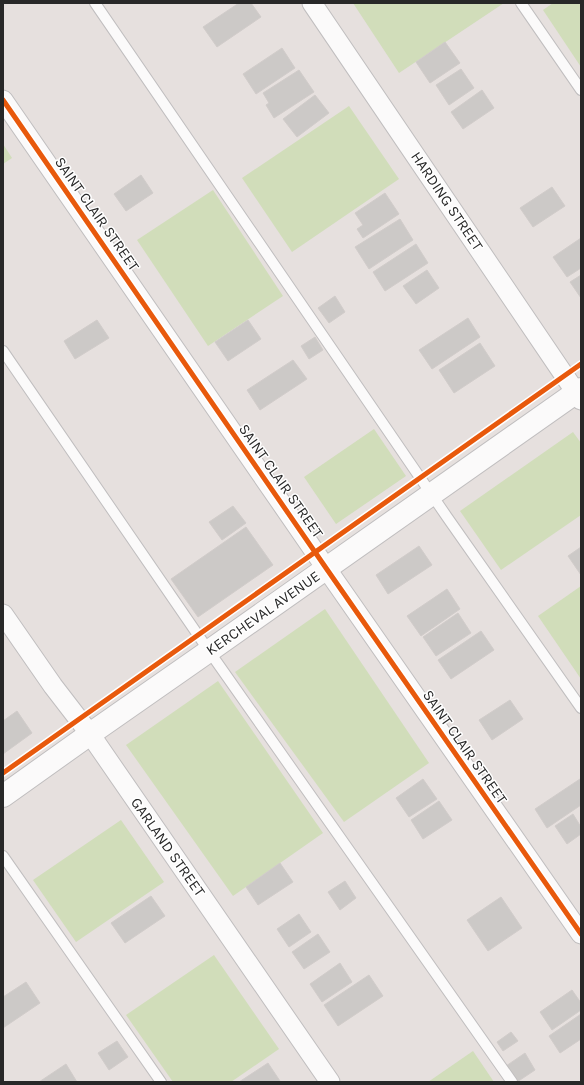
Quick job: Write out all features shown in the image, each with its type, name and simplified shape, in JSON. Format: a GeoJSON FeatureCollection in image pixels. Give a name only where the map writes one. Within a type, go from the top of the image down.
{"type":"FeatureCollection","features":[{"type":"Feature","properties":{"kind":"street","name":"HARDING STREET"},"geometry":{"type":"LineString","coordinates":[[312,3],[579,394]]}},
{"type":"Feature","properties":{"kind":"street","name":"SAINT CLAIR STREET"},"geometry":{"type":"LineString","coordinates":[[3,100],[581,934]]}},
{"type":"Feature","properties":{"kind":"street","name":"KERCHEVAL AVENUE"},"geometry":{"type":"LineString","coordinates":[[3,796],[431,494],[579,394]]}},
{"type":"Feature","properties":{"kind":"street","name":"GARLAND STREET"},"geometry":{"type":"LineString","coordinates":[[3,614],[53,686],[90,734],[330,1082]]}},
{"type":"Feature","properties":{"kind":"lane"},"geometry":{"type":"LineString","coordinates":[[95,3],[431,494],[581,708]]}},
{"type":"Feature","properties":{"kind":"lane"},"geometry":{"type":"LineString","coordinates":[[521,3],[581,90]]}},
{"type":"Feature","properties":{"kind":"lane"},"geometry":{"type":"LineString","coordinates":[[3,351],[209,651],[512,1082]]}},
{"type":"Feature","properties":{"kind":"lane"},"geometry":{"type":"LineString","coordinates":[[3,856],[161,1082]]}},
{"type":"Feature","properties":{"kind":"green space"},"geometry":{"type":"Polygon","coordinates":[[[353,3],[504,3],[399,73],[353,3]]]}},
{"type":"Feature","properties":{"kind":"green space"},"geometry":{"type":"Polygon","coordinates":[[[553,3],[581,3],[581,67],[543,10],[553,3]]]}},
{"type":"Feature","properties":{"kind":"green space"},"geometry":{"type":"Polygon","coordinates":[[[349,106],[399,179],[292,252],[242,178],[349,106]]]}},
{"type":"Feature","properties":{"kind":"green space"},"geometry":{"type":"Polygon","coordinates":[[[3,144],[12,158],[3,164],[3,144]]]}},
{"type":"Feature","properties":{"kind":"green space"},"geometry":{"type":"Polygon","coordinates":[[[213,190],[283,296],[208,346],[137,240],[213,190]]]}},
{"type":"Feature","properties":{"kind":"green space"},"geometry":{"type":"Polygon","coordinates":[[[374,429],[406,476],[336,524],[304,477],[374,429]]]}},
{"type":"Feature","properties":{"kind":"green space"},"geometry":{"type":"Polygon","coordinates":[[[573,432],[581,443],[581,515],[501,570],[460,511],[573,432]]]}},
{"type":"Feature","properties":{"kind":"green space"},"geometry":{"type":"Polygon","coordinates":[[[581,586],[581,679],[538,616],[581,586]]]}},
{"type":"Feature","properties":{"kind":"green space"},"geometry":{"type":"Polygon","coordinates":[[[325,609],[429,763],[344,822],[235,672],[325,609]]]}},
{"type":"Feature","properties":{"kind":"green space"},"geometry":{"type":"Polygon","coordinates":[[[218,681],[323,833],[233,896],[126,745],[218,681]]]}},
{"type":"Feature","properties":{"kind":"green space"},"geometry":{"type":"Polygon","coordinates":[[[121,820],[164,882],[76,942],[33,880],[121,820]]]}},
{"type":"Feature","properties":{"kind":"green space"},"geometry":{"type":"Polygon","coordinates":[[[214,955],[279,1049],[231,1082],[173,1082],[126,1015],[214,955]]]}},
{"type":"Feature","properties":{"kind":"green space"},"geometry":{"type":"Polygon","coordinates":[[[473,1051],[494,1082],[428,1082],[473,1051]]]}},
{"type":"Feature","properties":{"kind":"building"},"geometry":{"type":"Polygon","coordinates":[[[239,3],[251,3],[261,17],[217,47],[203,27],[239,3]]]}},
{"type":"Feature","properties":{"kind":"building"},"geometry":{"type":"Polygon","coordinates":[[[445,42],[460,63],[430,83],[416,62],[445,42]]]}},
{"type":"Feature","properties":{"kind":"building"},"geometry":{"type":"Polygon","coordinates":[[[282,48],[295,68],[256,94],[243,74],[282,48]]]}},
{"type":"Feature","properties":{"kind":"building"},"geometry":{"type":"Polygon","coordinates":[[[461,69],[474,88],[449,105],[436,85],[461,69]]]}},
{"type":"Feature","properties":{"kind":"building"},"geometry":{"type":"Polygon","coordinates":[[[299,70],[314,92],[274,118],[266,105],[269,103],[263,93],[299,70]]]}},
{"type":"Feature","properties":{"kind":"building"},"geometry":{"type":"Polygon","coordinates":[[[482,90],[494,108],[463,129],[451,112],[482,90]]]}},
{"type":"Feature","properties":{"kind":"building"},"geometry":{"type":"Polygon","coordinates":[[[315,95],[329,113],[297,137],[283,119],[315,95]]]}},
{"type":"Feature","properties":{"kind":"building"},"geometry":{"type":"Polygon","coordinates":[[[141,175],[153,193],[126,211],[114,194],[141,175]]]}},
{"type":"Feature","properties":{"kind":"building"},"geometry":{"type":"Polygon","coordinates":[[[552,187],[565,206],[533,227],[520,208],[552,187]]]}},
{"type":"Feature","properties":{"kind":"building"},"geometry":{"type":"Polygon","coordinates":[[[385,193],[399,214],[363,238],[357,229],[363,225],[355,213],[385,193]]]}},
{"type":"Feature","properties":{"kind":"building"},"geometry":{"type":"Polygon","coordinates":[[[400,219],[413,240],[369,269],[355,247],[400,219]]]}},
{"type":"Feature","properties":{"kind":"building"},"geometry":{"type":"Polygon","coordinates":[[[581,238],[581,268],[567,277],[553,257],[581,238]]]}},
{"type":"Feature","properties":{"kind":"building"},"geometry":{"type":"Polygon","coordinates":[[[416,244],[428,263],[385,291],[373,272],[416,244]]]}},
{"type":"Feature","properties":{"kind":"building"},"geometry":{"type":"Polygon","coordinates":[[[427,270],[439,288],[416,304],[403,286],[427,270]]]}},
{"type":"Feature","properties":{"kind":"building"},"geometry":{"type":"Polygon","coordinates":[[[581,275],[581,298],[570,282],[581,275]]]}},
{"type":"Feature","properties":{"kind":"building"},"geometry":{"type":"Polygon","coordinates":[[[335,296],[345,312],[329,323],[318,308],[335,296]]]}},
{"type":"Feature","properties":{"kind":"building"},"geometry":{"type":"Polygon","coordinates":[[[468,318],[480,337],[432,369],[419,350],[468,318]]]}},
{"type":"Feature","properties":{"kind":"building"},"geometry":{"type":"Polygon","coordinates":[[[97,320],[109,338],[75,359],[64,341],[97,320]]]}},
{"type":"Feature","properties":{"kind":"building"},"geometry":{"type":"Polygon","coordinates":[[[248,320],[261,339],[228,361],[215,342],[248,320]]]}},
{"type":"Feature","properties":{"kind":"building"},"geometry":{"type":"Polygon","coordinates":[[[315,337],[323,350],[309,359],[301,346],[315,337]]]}},
{"type":"Feature","properties":{"kind":"building"},"geometry":{"type":"Polygon","coordinates":[[[480,343],[495,366],[454,393],[439,370],[480,343]]]}},
{"type":"Feature","properties":{"kind":"building"},"geometry":{"type":"Polygon","coordinates":[[[293,360],[307,379],[260,410],[247,390],[293,360]]]}},
{"type":"Feature","properties":{"kind":"building"},"geometry":{"type":"Polygon","coordinates":[[[233,506],[246,523],[222,540],[209,522],[233,506]]]}},
{"type":"Feature","properties":{"kind":"building"},"geometry":{"type":"Polygon","coordinates":[[[246,527],[273,565],[198,617],[171,579],[246,527]]]}},
{"type":"Feature","properties":{"kind":"building"},"geometry":{"type":"Polygon","coordinates":[[[419,546],[432,565],[388,594],[376,575],[419,546]]]}},
{"type":"Feature","properties":{"kind":"building"},"geometry":{"type":"Polygon","coordinates":[[[581,547],[581,575],[568,556],[581,547]]]}},
{"type":"Feature","properties":{"kind":"building"},"geometry":{"type":"Polygon","coordinates":[[[447,589],[460,609],[421,636],[407,616],[447,589]]]}},
{"type":"Feature","properties":{"kind":"building"},"geometry":{"type":"Polygon","coordinates":[[[458,613],[471,633],[436,656],[423,637],[458,613]]]}},
{"type":"Feature","properties":{"kind":"building"},"geometry":{"type":"Polygon","coordinates":[[[481,631],[494,650],[451,679],[438,660],[481,631]]]}},
{"type":"Feature","properties":{"kind":"building"},"geometry":{"type":"Polygon","coordinates":[[[510,700],[523,719],[492,740],[479,720],[510,700]]]}},
{"type":"Feature","properties":{"kind":"building"},"geometry":{"type":"Polygon","coordinates":[[[17,711],[32,733],[3,754],[3,721],[17,711]]]}},
{"type":"Feature","properties":{"kind":"building"},"geometry":{"type":"Polygon","coordinates":[[[423,779],[437,799],[409,817],[396,798],[423,779]]]}},
{"type":"Feature","properties":{"kind":"building"},"geometry":{"type":"Polygon","coordinates":[[[580,779],[581,805],[547,828],[535,809],[580,779]]]}},
{"type":"Feature","properties":{"kind":"building"},"geometry":{"type":"Polygon","coordinates":[[[439,801],[452,820],[423,839],[411,820],[439,801]]]}},
{"type":"Feature","properties":{"kind":"building"},"geometry":{"type":"Polygon","coordinates":[[[573,814],[581,827],[581,834],[567,844],[555,826],[573,814]]]}},
{"type":"Feature","properties":{"kind":"building"},"geometry":{"type":"Polygon","coordinates":[[[280,863],[293,882],[258,905],[246,887],[280,863]]]}},
{"type":"Feature","properties":{"kind":"building"},"geometry":{"type":"Polygon","coordinates":[[[345,881],[356,898],[340,910],[328,892],[345,881]]]}},
{"type":"Feature","properties":{"kind":"building"},"geometry":{"type":"Polygon","coordinates":[[[151,896],[165,916],[125,943],[111,923],[151,896]]]}},
{"type":"Feature","properties":{"kind":"building"},"geometry":{"type":"Polygon","coordinates":[[[501,897],[522,928],[488,951],[467,920],[501,897]]]}},
{"type":"Feature","properties":{"kind":"building"},"geometry":{"type":"Polygon","coordinates":[[[299,914],[311,932],[289,947],[277,929],[299,914]]]}},
{"type":"Feature","properties":{"kind":"building"},"geometry":{"type":"Polygon","coordinates":[[[318,934],[330,952],[304,969],[292,952],[318,934]]]}},
{"type":"Feature","properties":{"kind":"building"},"geometry":{"type":"Polygon","coordinates":[[[340,963],[352,982],[322,1002],[310,984],[340,963]]]}},
{"type":"Feature","properties":{"kind":"building"},"geometry":{"type":"Polygon","coordinates":[[[369,975],[383,996],[338,1026],[324,1005],[369,975]]]}},
{"type":"Feature","properties":{"kind":"building"},"geometry":{"type":"Polygon","coordinates":[[[26,982],[40,1003],[3,1028],[3,997],[26,982]]]}},
{"type":"Feature","properties":{"kind":"building"},"geometry":{"type":"Polygon","coordinates":[[[572,990],[581,1003],[581,1010],[552,1030],[540,1012],[572,990]]]}},
{"type":"Feature","properties":{"kind":"building"},"geometry":{"type":"Polygon","coordinates":[[[581,1014],[581,1039],[560,1053],[549,1036],[581,1014]]]}},
{"type":"Feature","properties":{"kind":"building"},"geometry":{"type":"Polygon","coordinates":[[[511,1032],[518,1041],[503,1051],[497,1042],[511,1032]]]}},
{"type":"Feature","properties":{"kind":"building"},"geometry":{"type":"Polygon","coordinates":[[[117,1041],[128,1057],[109,1070],[98,1053],[117,1041]]]}},
{"type":"Feature","properties":{"kind":"building"},"geometry":{"type":"Polygon","coordinates":[[[525,1053],[535,1070],[517,1082],[506,1066],[525,1053]]]}},
{"type":"Feature","properties":{"kind":"building"},"geometry":{"type":"Polygon","coordinates":[[[268,1063],[280,1081],[239,1082],[268,1063]]]}},
{"type":"Feature","properties":{"kind":"building"},"geometry":{"type":"Polygon","coordinates":[[[66,1064],[77,1082],[39,1082],[66,1064]]]}},
{"type":"Feature","properties":{"kind":"cycle path"},"geometry":{"type":"LineString","coordinates":[[3,100],[581,934]]}},
{"type":"Feature","properties":{"kind":"cycle path"},"geometry":{"type":"LineString","coordinates":[[3,773],[581,364]]}}]}
